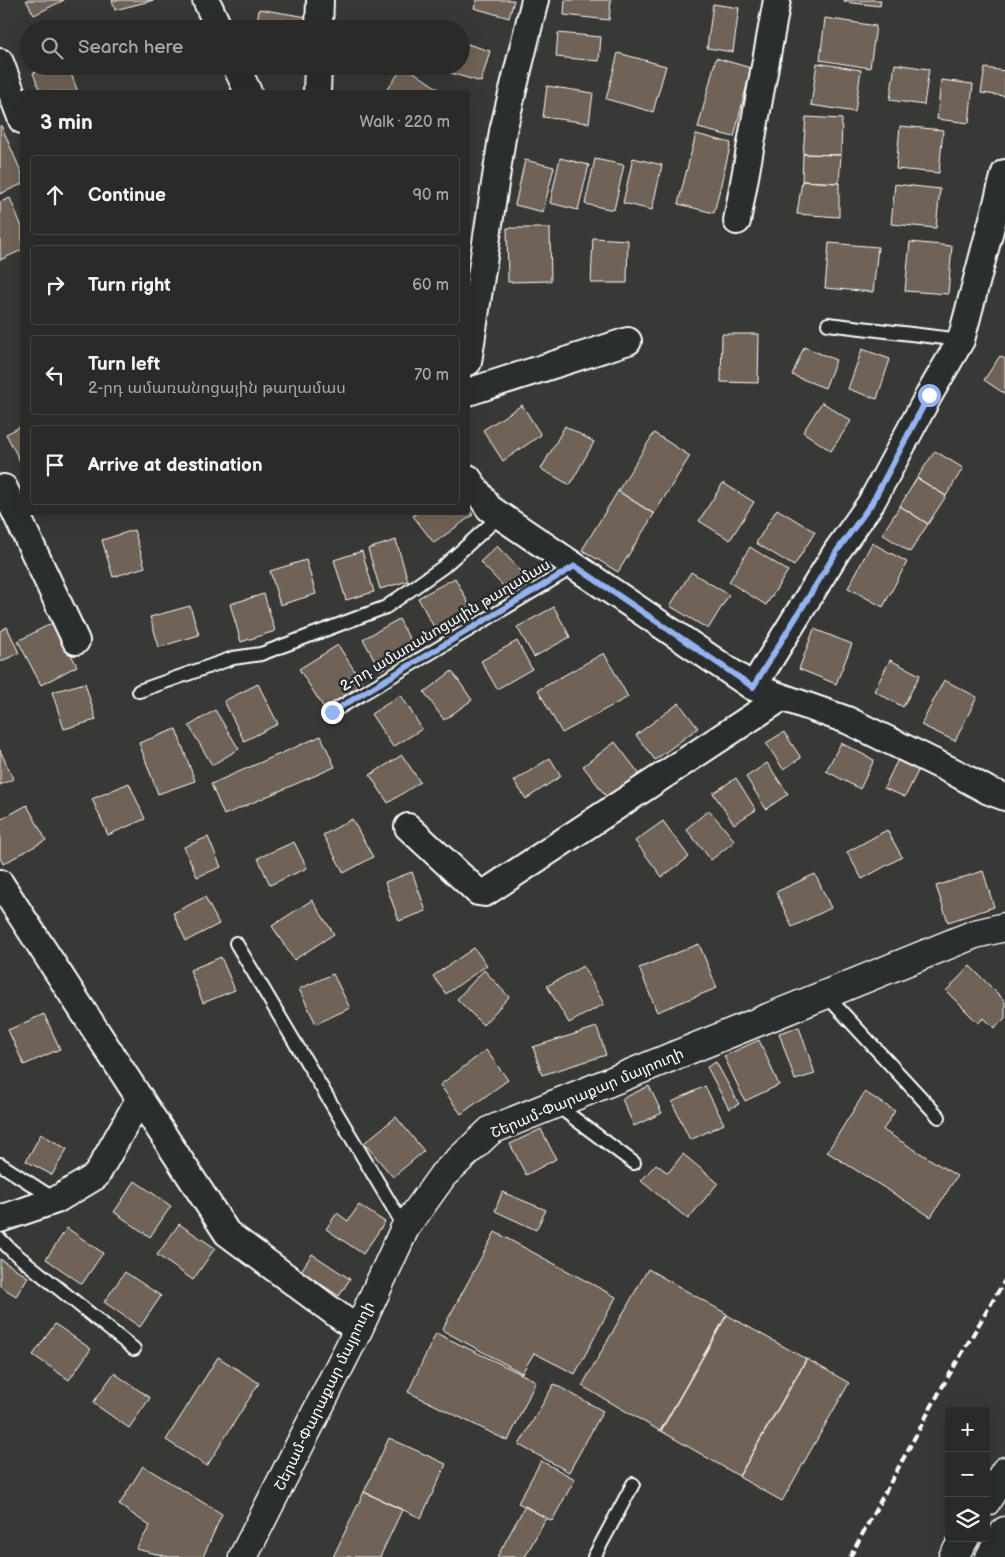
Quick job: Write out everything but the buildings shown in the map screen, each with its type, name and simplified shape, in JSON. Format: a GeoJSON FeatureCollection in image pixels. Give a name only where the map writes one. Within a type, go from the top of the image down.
{"type":"FeatureCollection","features":[{"type":"Feature","properties":{"kind":"main road","name":"Շերամ-Փարաքար մայրուղի"},"geometry":{"type":"LineString","coordinates":[[243,1557],[358,1330],[405,1228],[443,1175],[491,1130],[975,934],[1005,927]]}},
{"type":"Feature","properties":{"kind":"main road"},"geometry":{"type":"LineString","coordinates":[[989,1497],[1005,1471]]}},
{"type":"Feature","properties":{"kind":"main road"},"geometry":{"type":"LineString","coordinates":[[990,1557],[1005,1531]]}},
{"type":"Feature","properties":{"kind":"main road"},"geometry":{"type":"LineString","coordinates":[[953,1557],[962,1542]]}},
{"type":"Feature","properties":{"kind":"street"},"geometry":{"type":"LineString","coordinates":[[206,0],[215,20]]}},
{"type":"Feature","properties":{"kind":"street"},"geometry":{"type":"LineString","coordinates":[[319,20],[320,0]]}},
{"type":"Feature","properties":{"kind":"street"},"geometry":{"type":"LineString","coordinates":[[470,349],[503,131],[535,0]]}},
{"type":"Feature","properties":{"kind":"street"},"geometry":{"type":"LineString","coordinates":[[736,221],[777,0]]}},
{"type":"Feature","properties":{"kind":"street"},"geometry":{"type":"LineString","coordinates":[[0,62],[20,115]]}},
{"type":"Feature","properties":{"kind":"street"},"geometry":{"type":"LineString","coordinates":[[240,75],[247,90]]}},
{"type":"Feature","properties":{"kind":"street"},"geometry":{"type":"LineString","coordinates":[[317,90],[318,75]]}},
{"type":"Feature","properties":{"kind":"street"},"geometry":{"type":"LineString","coordinates":[[753,687],[837,551],[872,503],[929,395],[961,340],[1005,173]]}},
{"type":"Feature","properties":{"kind":"street"},"geometry":{"type":"LineString","coordinates":[[470,391],[628,341]]}},
{"type":"Feature","properties":{"kind":"street"},"geometry":{"type":"LineString","coordinates":[[470,481],[489,508],[753,687],[847,720],[989,791],[1005,797]]}},
{"type":"Feature","properties":{"kind":"street"},"geometry":{"type":"LineString","coordinates":[[1,487],[76,641]]}},
{"type":"Feature","properties":{"kind":"street"},"geometry":{"type":"LineString","coordinates":[[408,827],[478,892],[485,893],[781,698]]}},
{"type":"Feature","properties":{"kind":"street"},"geometry":{"type":"LineString","coordinates":[[0,883],[227,1233],[358,1330]]}},
{"type":"Feature","properties":{"kind":"street"},"geometry":{"type":"LineString","coordinates":[[0,1219],[56,1200],[96,1176],[140,1098]]}},
{"type":"Feature","properties":{"kind":"lane"},"geometry":{"type":"LineString","coordinates":[[828,324],[961,340]]}},
{"type":"Feature","properties":{"kind":"lane"},"geometry":{"type":"LineString","coordinates":[[139,691],[233,658],[261,654],[386,607],[443,567],[500,516]]}},
{"type":"Feature","properties":{"kind":"lane","name":"2-րդ ամառանոցային թաղամաս"},"geometry":{"type":"LineString","coordinates":[[332,712],[575,566]]}},
{"type":"Feature","properties":{"kind":"lane"},"geometry":{"type":"LineString","coordinates":[[236,943],[405,1228]]}},
{"type":"Feature","properties":{"kind":"lane"},"geometry":{"type":"LineString","coordinates":[[825,994],[939,1117]]}},
{"type":"Feature","properties":{"kind":"lane"},"geometry":{"type":"LineString","coordinates":[[555,1104],[634,1163]]}},
{"type":"Feature","properties":{"kind":"lane"},"geometry":{"type":"LineString","coordinates":[[0,1164],[56,1200]]}},
{"type":"Feature","properties":{"kind":"lane"},"geometry":{"type":"LineString","coordinates":[[0,1239],[134,1349]]}},
{"type":"Feature","properties":{"kind":"lane"},"geometry":{"type":"LineString","coordinates":[[594,1557],[634,1484]]}},
{"type":"Feature","properties":{"kind":"railway"},"geometry":{"type":"LineString","coordinates":[[850,1557],[941,1389],[1005,1280]]}},
{"type":"Feature","properties":{"kind":"route"},"geometry":{"type":"LineString","coordinates":[[332,712],[575,566],[753,687],[837,551],[872,503],[929,395]]}}]}
